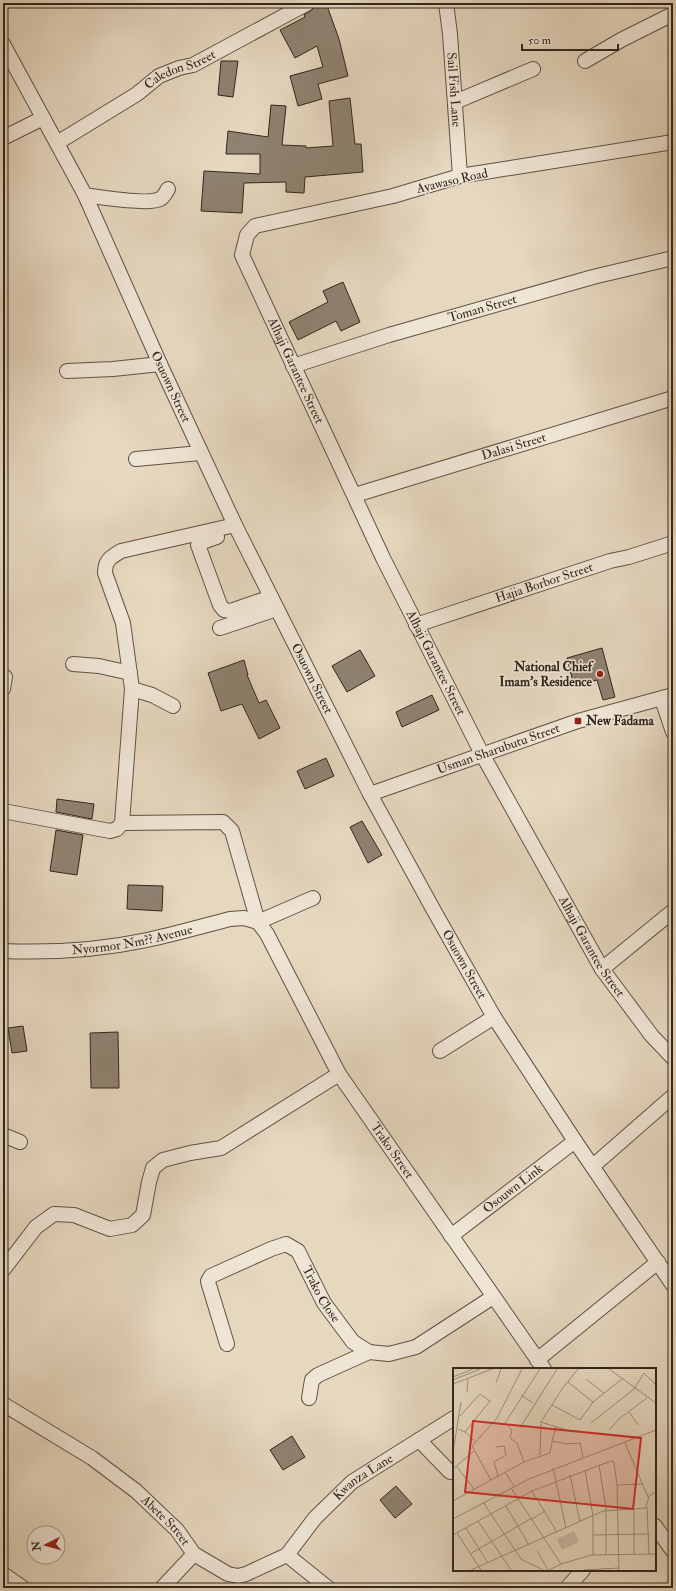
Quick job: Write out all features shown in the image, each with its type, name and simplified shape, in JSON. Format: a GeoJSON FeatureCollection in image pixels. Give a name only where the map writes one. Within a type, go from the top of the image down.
{"type":"FeatureCollection","features":[{"type":"Feature","properties":{"kind":"street","name":"Caledon Street"},"geometry":{"type":"LineString","coordinates":[[57,143],[137,94],[159,76],[179,68],[194,65],[308,3]]}},
{"type":"Feature","properties":{"kind":"street","name":"Sail Fish Lane"},"geometry":{"type":"LineString","coordinates":[[446,3],[450,34],[460,176]]}},
{"type":"Feature","properties":{"kind":"street"},"geometry":{"type":"LineString","coordinates":[[585,61],[621,40],[673,14]]}},
{"type":"Feature","properties":{"kind":"street","name":"Osuown Street"},"geometry":{"type":"LineString","coordinates":[[3,44],[85,195],[200,453],[236,528],[370,794],[494,1017],[575,1141],[673,1285]]}},
{"type":"Feature","properties":{"kind":"street"},"geometry":{"type":"LineString","coordinates":[[455,102],[533,69]]}},
{"type":"Feature","properties":{"kind":"street"},"geometry":{"type":"LineString","coordinates":[[3,138],[43,118]]}},
{"type":"Feature","properties":{"kind":"street","name":"Ayawaso Road"},"geometry":{"type":"LineString","coordinates":[[243,245],[247,235],[254,226],[393,196],[460,176],[673,142]]}},
{"type":"Feature","properties":{"kind":"street"},"geometry":{"type":"LineString","coordinates":[[85,195],[140,201],[156,200],[161,199],[168,189]]}},
{"type":"Feature","properties":{"kind":"street","name":"Alhaji Garantee Street"},"geometry":{"type":"LineString","coordinates":[[243,245],[242,255],[246,265],[383,558],[482,754],[602,969],[652,1036],[673,1058]]}},
{"type":"Feature","properties":{"kind":"street","name":"Toman Street"},"geometry":{"type":"LineString","coordinates":[[293,366],[396,333],[593,277],[673,258]]}},
{"type":"Feature","properties":{"kind":"street"},"geometry":{"type":"LineString","coordinates":[[67,371],[113,369],[160,364]]}},
{"type":"Feature","properties":{"kind":"street","name":"Dalasi Street"},"geometry":{"type":"LineString","coordinates":[[354,495],[673,398]]}},
{"type":"Feature","properties":{"kind":"street"},"geometry":{"type":"LineString","coordinates":[[136,459],[200,453]]}},
{"type":"Feature","properties":{"kind":"street"},"geometry":{"type":"LineString","coordinates":[[236,528],[200,543],[198,546],[220,605],[224,610],[230,611],[274,603]]}},
{"type":"Feature","properties":{"kind":"street"},"geometry":{"type":"LineString","coordinates":[[3,811],[110,831],[117,829],[122,823],[132,689],[123,623],[105,573],[105,565],[110,558],[121,550],[236,528]]}},
{"type":"Feature","properties":{"kind":"street","name":"Hajia Borbor Street"},"geometry":{"type":"LineString","coordinates":[[416,625],[610,561],[629,557],[673,543]]}},
{"type":"Feature","properties":{"kind":"street"},"geometry":{"type":"LineString","coordinates":[[220,628],[274,603]]}},
{"type":"Feature","properties":{"kind":"street"},"geometry":{"type":"LineString","coordinates":[[73,664],[99,666],[130,673]]}},
{"type":"Feature","properties":{"kind":"street"},"geometry":{"type":"LineString","coordinates":[[132,689],[173,706]]}},
{"type":"Feature","properties":{"kind":"street"},"geometry":{"type":"LineString","coordinates":[[667,697],[673,732]]}},
{"type":"Feature","properties":{"kind":"street","name":"Usman Sharubutu Street"},"geometry":{"type":"LineString","coordinates":[[370,794],[578,721],[667,697]]}},
{"type":"Feature","properties":{"kind":"street","name":"Trako Street"},"geometry":{"type":"LineString","coordinates":[[122,823],[222,822],[228,825],[232,831],[258,922],[267,934],[339,1074],[493,1297],[538,1365]]}},
{"type":"Feature","properties":{"kind":"street"},"geometry":{"type":"LineString","coordinates":[[258,922],[313,898]]}},
{"type":"Feature","properties":{"kind":"street"},"geometry":{"type":"LineString","coordinates":[[602,969],[673,911]]}},
{"type":"Feature","properties":{"kind":"street","name":"Nyormor Nm?? Avenue"},"geometry":{"type":"LineString","coordinates":[[3,951],[21,952],[71,950],[112,946],[147,940],[230,918],[244,918],[258,922]]}},
{"type":"Feature","properties":{"kind":"street"},"geometry":{"type":"LineString","coordinates":[[440,1051],[494,1017]]}},
{"type":"Feature","properties":{"kind":"street"},"geometry":{"type":"LineString","coordinates":[[3,1270],[36,1227],[54,1214],[74,1215],[110,1228],[132,1225],[143,1215],[148,1182],[153,1168],[163,1160],[190,1153],[221,1148],[339,1074]]}},
{"type":"Feature","properties":{"kind":"street"},"geometry":{"type":"LineString","coordinates":[[593,1166],[673,1096]]}},
{"type":"Feature","properties":{"kind":"street"},"geometry":{"type":"LineString","coordinates":[[3,1135],[20,1142]]}},
{"type":"Feature","properties":{"kind":"street","name":"Osouwn Link"},"geometry":{"type":"LineString","coordinates":[[450,1236],[575,1141]]}},
{"type":"Feature","properties":{"kind":"street","name":"Trako Close"},"geometry":{"type":"LineString","coordinates":[[226,1344],[208,1281],[211,1276],[286,1244],[298,1251],[324,1303],[353,1342],[370,1352],[389,1354],[416,1347],[493,1297]]}},
{"type":"Feature","properties":{"kind":"street"},"geometry":{"type":"LineString","coordinates":[[538,1365],[658,1262]]}},
{"type":"Feature","properties":{"kind":"street"},"geometry":{"type":"LineString","coordinates":[[309,1398],[312,1380],[318,1374],[370,1352]]}},
{"type":"Feature","properties":{"kind":"street","name":"Abete Street"},"geometry":{"type":"LineString","coordinates":[[3,1404],[92,1458],[136,1491],[177,1530],[194,1554],[228,1574],[238,1576],[246,1574],[287,1555]]}},
{"type":"Feature","properties":{"kind":"street","name":"Kwanza Lane"},"geometry":{"type":"LineString","coordinates":[[287,1555],[315,1518],[352,1482],[453,1419]]}},
{"type":"Feature","properties":{"kind":"street"},"geometry":{"type":"LineString","coordinates":[[419,1440],[450,1472],[453,1472]]}},
{"type":"Feature","properties":{"kind":"street"},"geometry":{"type":"LineString","coordinates":[[656,1527],[673,1551]]}},
{"type":"Feature","properties":{"kind":"street"},"geometry":{"type":"LineString","coordinates":[[162,1588],[194,1554]]}},
{"type":"Feature","properties":{"kind":"street"},"geometry":{"type":"LineString","coordinates":[[287,1555],[328,1588]]}},
{"type":"Feature","properties":{"kind":"street"},"geometry":{"type":"LineString","coordinates":[[567,1588],[582,1571]]}},
{"type":"Feature","properties":{"kind":"street"},"geometry":{"type":"LineString","coordinates":[[3,1574],[23,1588]]}},
{"type":"Feature","properties":{"kind":"building"},"geometry":{"type":"Polygon","coordinates":[[[320,3],[326,3],[339,39],[348,76],[318,84],[322,99],[298,106],[290,76],[323,67],[317,46],[295,58],[280,30],[305,17],[304,15],[320,3]]]}},
{"type":"Feature","properties":{"kind":"building"},"geometry":{"type":"Polygon","coordinates":[[[221,61],[238,61],[233,97],[218,95],[221,61]]]}},
{"type":"Feature","properties":{"kind":"building"},"geometry":{"type":"Polygon","coordinates":[[[350,98],[355,144],[361,144],[363,172],[305,177],[304,193],[286,192],[286,182],[244,183],[242,213],[201,211],[204,171],[260,174],[260,154],[226,154],[228,131],[268,137],[271,105],[286,106],[282,145],[306,146],[306,148],[333,146],[329,101],[350,98]]]}},
{"type":"Feature","properties":{"kind":"building"},"geometry":{"type":"Polygon","coordinates":[[[343,282],[360,322],[341,331],[336,321],[298,340],[289,322],[328,302],[323,291],[343,282]]]}},
{"type":"Feature","properties":{"kind":"building","name":"National Chief Imam's Residence"},"geometry":{"type":"Polygon","coordinates":[[[602,648],[615,697],[603,700],[597,680],[574,686],[567,658],[602,648]]]}},
{"type":"Feature","properties":{"kind":"building"},"geometry":{"type":"Polygon","coordinates":[[[360,650],[375,676],[347,692],[332,666],[360,650]]]}},
{"type":"Feature","properties":{"kind":"building"},"geometry":{"type":"Polygon","coordinates":[[[244,660],[247,675],[259,703],[266,700],[280,728],[259,739],[242,704],[221,711],[208,673],[244,660]]]}},
{"type":"Feature","properties":{"kind":"building"},"geometry":{"type":"Polygon","coordinates":[[[432,695],[439,710],[402,727],[396,712],[432,695]]]}},
{"type":"Feature","properties":{"kind":"building"},"geometry":{"type":"Polygon","coordinates":[[[326,758],[334,776],[305,789],[297,771],[326,758]]]}},
{"type":"Feature","properties":{"kind":"building"},"geometry":{"type":"Polygon","coordinates":[[[57,799],[94,804],[92,819],[56,812],[57,799]]]}},
{"type":"Feature","properties":{"kind":"building"},"geometry":{"type":"Polygon","coordinates":[[[362,821],[382,855],[368,863],[350,827],[362,821]]]}},
{"type":"Feature","properties":{"kind":"building"},"geometry":{"type":"Polygon","coordinates":[[[56,830],[83,835],[77,875],[50,871],[56,830]]]}},
{"type":"Feature","properties":{"kind":"building"},"geometry":{"type":"Polygon","coordinates":[[[128,885],[163,886],[162,911],[127,909],[128,885]]]}},
{"type":"Feature","properties":{"kind":"building"},"geometry":{"type":"Polygon","coordinates":[[[23,1026],[27,1051],[12,1053],[8,1028],[23,1026]]]}},
{"type":"Feature","properties":{"kind":"building"},"geometry":{"type":"Polygon","coordinates":[[[118,1032],[119,1088],[91,1088],[90,1033],[118,1032]]]}},
{"type":"Feature","properties":{"kind":"building"},"geometry":{"type":"Polygon","coordinates":[[[292,1436],[305,1457],[283,1470],[270,1450],[292,1436]]]}},
{"type":"Feature","properties":{"kind":"building"},"geometry":{"type":"Polygon","coordinates":[[[396,1486],[412,1504],[395,1518],[380,1500],[396,1486]]]}},
{"type":"Feature","properties":{"kind":"place","name":"National Chief Imam's Residence"},"geometry":{"type":"Point","coordinates":[600,674]}},
{"type":"Feature","properties":{"kind":"place","name":"New Fadama"},"geometry":{"type":"Point","coordinates":[578,721]}}]}
